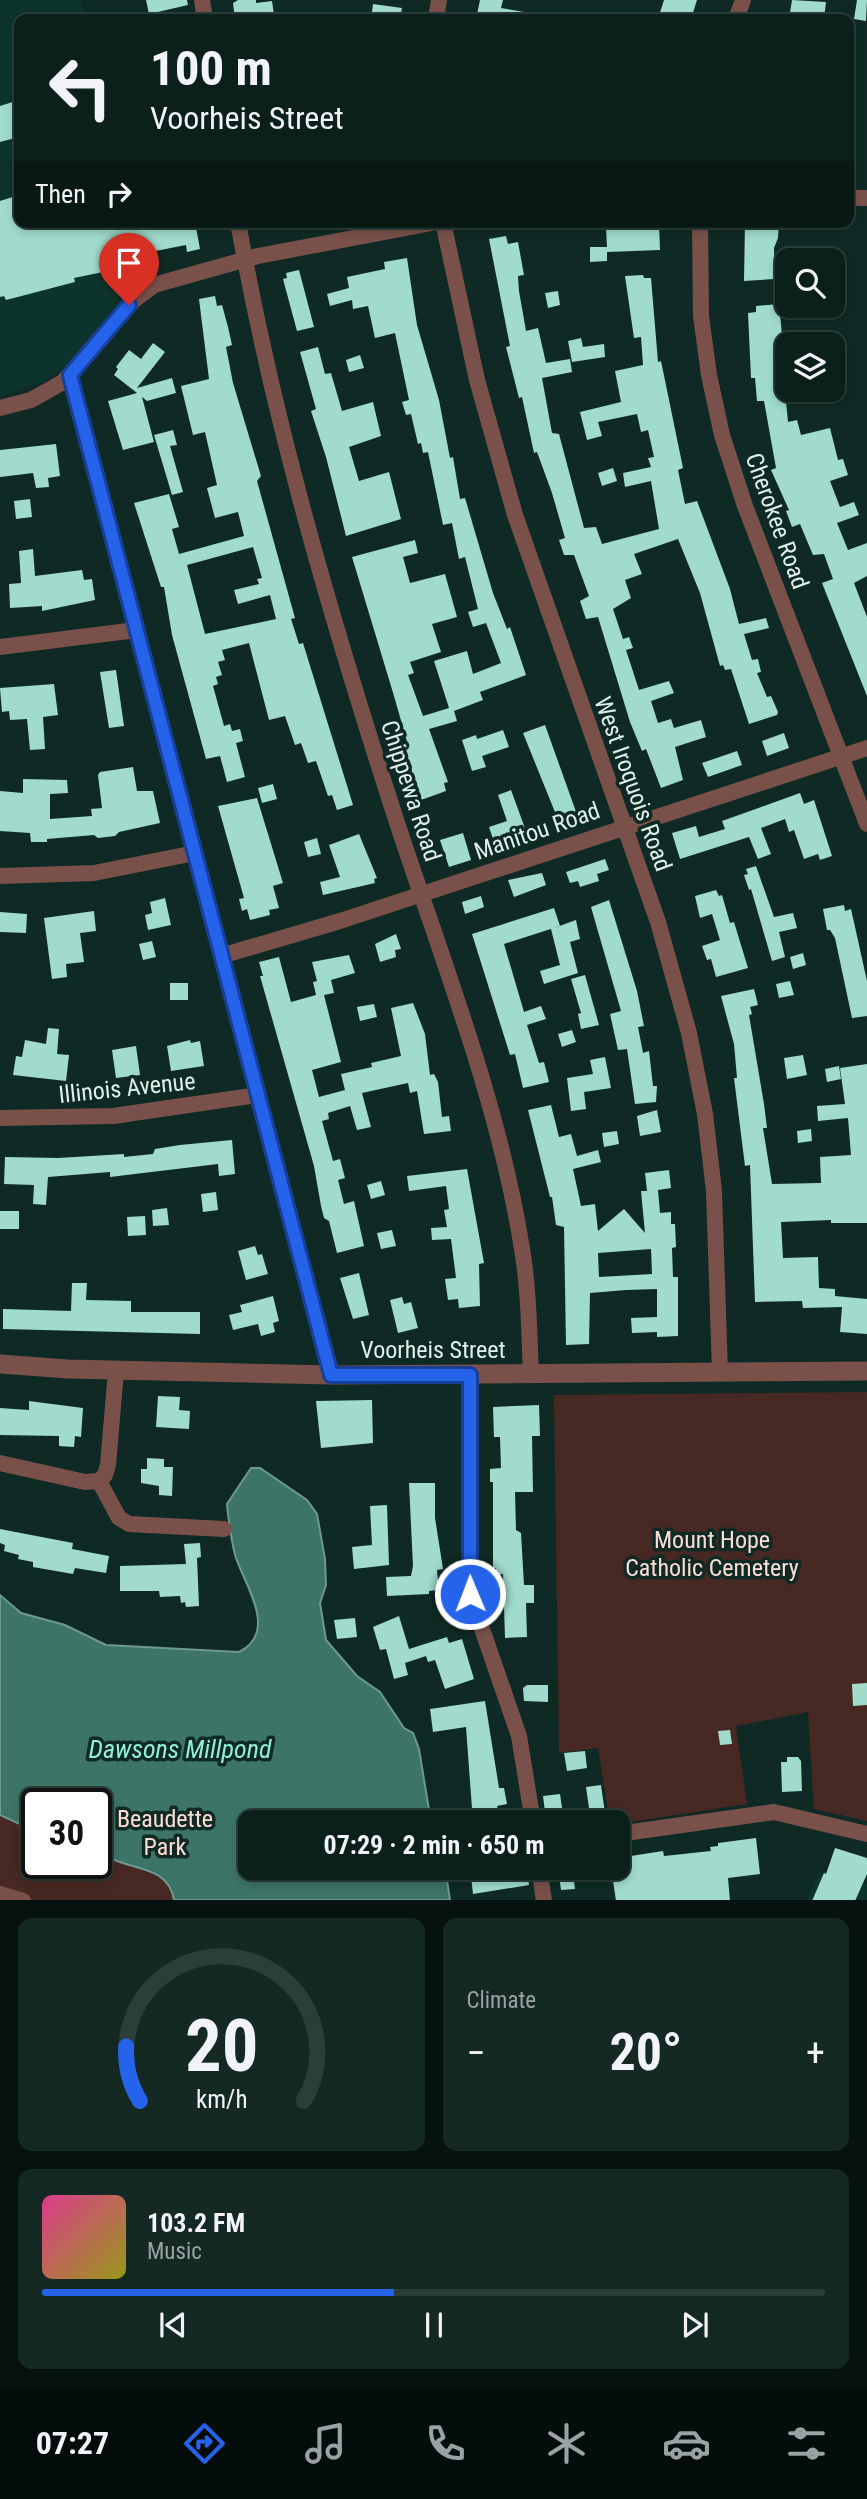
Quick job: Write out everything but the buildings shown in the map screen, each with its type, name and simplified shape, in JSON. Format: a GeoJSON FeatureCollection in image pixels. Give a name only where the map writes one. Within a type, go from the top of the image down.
{"type":"FeatureCollection","features":[{"type":"Feature","properties":{"kind":"street","name":"Chippewa Road"},"geometry":{"type":"LineString","coordinates":[[239,228],[292,470],[326,597],[483,1088],[514,1208],[526,1271],[531,1374]]}},
{"type":"Feature","properties":{"kind":"street"},"geometry":{"type":"LineString","coordinates":[[0,408],[40,396],[70,375],[129,305],[147,289],[164,281],[245,259],[406,228]]}},
{"type":"Feature","properties":{"kind":"street","name":"West Iroquois Road"},"geometry":{"type":"LineString","coordinates":[[444,228],[474,366],[515,515],[676,979],[705,1114],[716,1220],[720,1372]]}},
{"type":"Feature","properties":{"kind":"street","name":"Cherokee Road"},"geometry":{"type":"LineString","coordinates":[[700,228],[701,316],[709,375],[722,435],[745,506],[867,824]]}},
{"type":"Feature","properties":{"kind":"street"},"geometry":{"type":"LineString","coordinates":[[70,375],[331,1375]]}},
{"type":"Feature","properties":{"kind":"street"},"geometry":{"type":"LineString","coordinates":[[0,648],[136,631]]}},
{"type":"Feature","properties":{"kind":"street","name":"Manitou Road"},"geometry":{"type":"LineString","coordinates":[[221,956],[867,748]]}},
{"type":"Feature","properties":{"kind":"street"},"geometry":{"type":"LineString","coordinates":[[0,876],[94,873],[195,853]]}},
{"type":"Feature","properties":{"kind":"street","name":"Illinois Avenue"},"geometry":{"type":"LineString","coordinates":[[0,1118],[113,1116],[258,1095]]}},
{"type":"Feature","properties":{"kind":"street","name":"Voorheis Street"},"geometry":{"type":"LineString","coordinates":[[0,1364],[116,1371],[331,1375],[867,1371]]}},
{"type":"Feature","properties":{"kind":"street"},"geometry":{"type":"LineString","coordinates":[[0,1463],[85,1482],[99,1480],[105,1475],[108,1465],[116,1371]]}},
{"type":"Feature","properties":{"kind":"street"},"geometry":{"type":"LineString","coordinates":[[470,1375],[471,1599],[519,1736],[531,1810]]}},
{"type":"Feature","properties":{"kind":"street"},"geometry":{"type":"LineString","coordinates":[[99,1480],[119,1518],[129,1524],[224,1530]]}},
{"type":"Feature","properties":{"kind":"street"},"geometry":{"type":"LineString","coordinates":[[630,1832],[774,1812],[867,1834]]}},
{"type":"Feature","properties":{"kind":"street"},"geometry":{"type":"LineString","coordinates":[[541,1880],[544,1900]]}},
{"type":"Feature","properties":{"kind":"street"},"geometry":{"type":"LineString","coordinates":[[0,1895],[23,1900]]}},
{"type":"Feature","properties":{"kind":"shaded area"},"geometry":{"type":"Polygon","coordinates":[[[0,0],[81,0],[85,14],[14,14],[14,228],[138,228],[150,277],[122,294],[93,338],[62,369],[43,382],[0,397],[0,0]]]}},
{"type":"Feature","properties":{"kind":"shaded area"},"geometry":{"type":"Polygon","coordinates":[[[819,1870],[867,1884],[867,1900],[807,1900],[819,1870]]]}},
{"type":"Feature","properties":{"kind":"green space","name":"Mount Hope Catholic Cemetery"},"geometry":{"type":"Polygon","coordinates":[[[867,1392],[867,1821],[814,1809],[808,1712],[736,1726],[747,1804],[630,1822],[630,1810],[608,1810],[598,1748],[559,1753],[554,1395],[867,1392]]]}},
{"type":"Feature","properties":{"kind":"green space","name":"Beaudette Park"},"geometry":{"type":"Polygon","coordinates":[[[0,1675],[238,1815],[238,1880],[268,1880],[295,1900],[0,1900],[0,1675]]]}},
{"type":"Feature","properties":{"kind":"water","name":"Dawsons Millpond"},"geometry":{"type":"Polygon","coordinates":[[[251,1468],[260,1468],[307,1500],[317,1514],[325,1559],[326,1585],[320,1603],[326,1640],[357,1676],[380,1692],[404,1728],[413,1733],[419,1749],[429,1810],[238,1810],[238,1880],[447,1880],[450,1900],[174,1900],[171,1890],[160,1876],[112,1859],[112,1788],[21,1788],[21,1825],[0,1815],[0,1595],[21,1613],[65,1625],[106,1645],[239,1652],[251,1643],[257,1633],[258,1621],[256,1608],[235,1552],[227,1504],[251,1468]]]}},
{"type":"Feature","properties":{"kind":"route"},"geometry":{"type":"LineString","coordinates":[[129,305],[70,375],[331,1375],[470,1375],[470,1594]]}}]}
